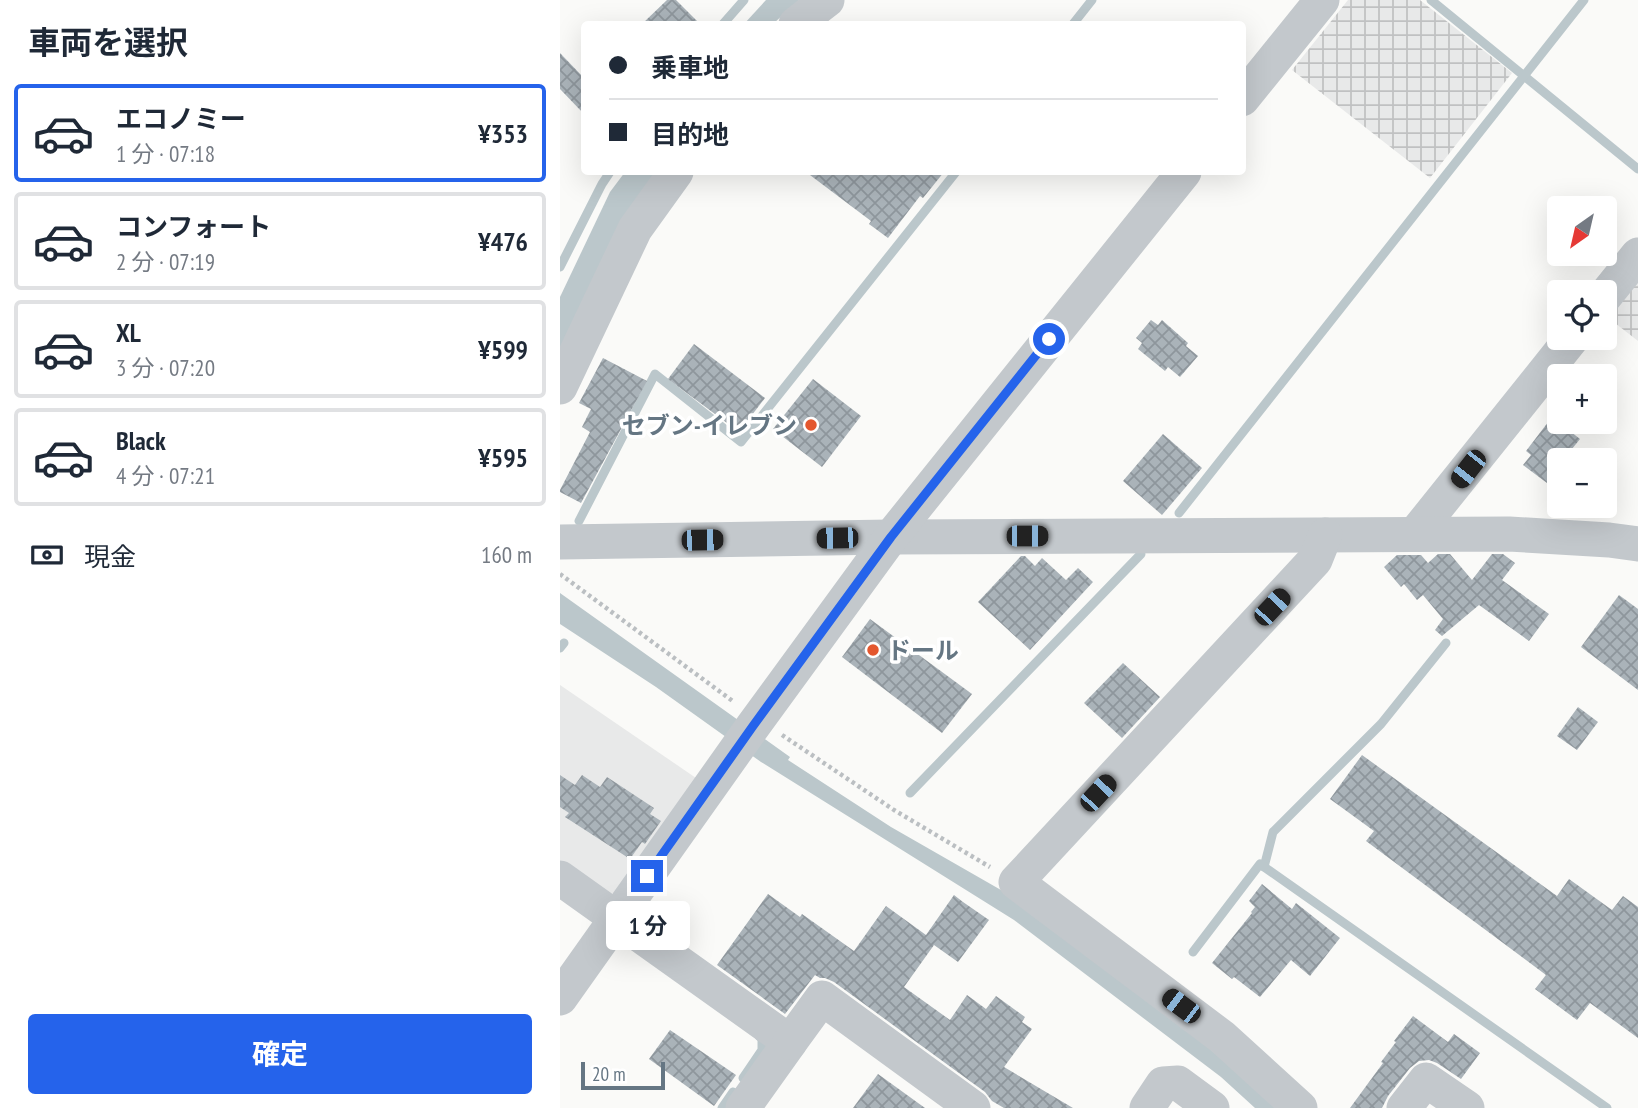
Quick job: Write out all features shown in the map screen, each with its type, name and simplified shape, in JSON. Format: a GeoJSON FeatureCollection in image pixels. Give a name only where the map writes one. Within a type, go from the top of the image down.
{"type":"FeatureCollection","features":[{"type":"Feature","properties":{"kind":"street"},"geometry":{"type":"LineString","coordinates":[[800,21],[827,0]]}},
{"type":"Feature","properties":{"kind":"street"},"geometry":{"type":"LineString","coordinates":[[1246,94],[1322,0]]}},
{"type":"Feature","properties":{"kind":"street"},"geometry":{"type":"LineString","coordinates":[[560,387],[635,229],[674,175]]}},
{"type":"Feature","properties":{"kind":"street"},"geometry":{"type":"LineString","coordinates":[[560,998],[749,731],[891,537],[1182,175]]}},
{"type":"Feature","properties":{"kind":"street"},"geometry":{"type":"LineString","coordinates":[[1617,281],[1638,255]]}},
{"type":"Feature","properties":{"kind":"street"},"geometry":{"type":"LineString","coordinates":[[1415,534],[1562,350]]}},
{"type":"Feature","properties":{"kind":"street"},"geometry":{"type":"LineString","coordinates":[[560,542],[891,537],[1509,534],[1638,544]]}},
{"type":"Feature","properties":{"kind":"street"},"geometry":{"type":"LineString","coordinates":[[1300,1108],[1222,1037],[1016,882],[1315,560],[1325,535]]}},
{"type":"Feature","properties":{"kind":"street"},"geometry":{"type":"LineString","coordinates":[[560,878],[790,1042]]}},
{"type":"Feature","properties":{"kind":"street"},"geometry":{"type":"LineString","coordinates":[[743,1108],[822,998],[973,1108]]}},
{"type":"Feature","properties":{"kind":"street"},"geometry":{"type":"LineString","coordinates":[[1404,1108],[1426,1080],[1467,1108]]}},
{"type":"Feature","properties":{"kind":"street"},"geometry":{"type":"LineString","coordinates":[[1147,1108],[1163,1084],[1178,1083],[1212,1108]]}},
{"type":"Feature","properties":{"kind":"path"},"geometry":{"type":"LineString","coordinates":[[560,575],[749,731],[894,810],[1016,882]]}},
{"type":"Feature","properties":{"kind":"shaded area"},"geometry":{"type":"Polygon","coordinates":[[[766,0],[799,0],[776,21],[747,21],[766,0]]]}},
{"type":"Feature","properties":{"kind":"shaded area"},"geometry":{"type":"Polygon","coordinates":[[[1348,0],[1420,0],[1512,73],[1430,178],[1292,70],[1348,0]]]}},
{"type":"Feature","properties":{"kind":"shaded area"},"geometry":{"type":"Polygon","coordinates":[[[623,175],[654,175],[560,348],[560,297],[610,192],[623,175]]]}},
{"type":"Feature","properties":{"kind":"shaded area"},"geometry":{"type":"Polygon","coordinates":[[[1638,277],[1638,341],[1617,325],[1617,303],[1638,277]]]}},
{"type":"Feature","properties":{"kind":"shaded area"},"geometry":{"type":"Polygon","coordinates":[[[560,593],[790,757],[788,760],[891,827],[1027,905],[1158,1004],[1278,1108],[1255,1108],[1221,1077],[1014,920],[761,762],[656,687],[560,624],[560,593]]]}},
{"type":"Feature","properties":{"kind":"shaded area"},"geometry":{"type":"Polygon","coordinates":[[[560,685],[696,778],[616,894],[599,892],[560,865],[560,685]]]}},
{"type":"Feature","properties":{"kind":"building"},"geometry":{"type":"Polygon","coordinates":[[[667,0],[676,0],[697,21],[645,21],[667,0]]]}},
{"type":"Feature","properties":{"kind":"building"},"geometry":{"type":"Polygon","coordinates":[[[560,53],[581,75],[581,111],[560,89],[560,53]]]}},
{"type":"Feature","properties":{"kind":"building"},"geometry":{"type":"Polygon","coordinates":[[[810,175],[942,175],[923,198],[920,196],[888,238],[869,224],[871,221],[810,175]]]}},
{"type":"Feature","properties":{"kind":"building"},"geometry":{"type":"Polygon","coordinates":[[[1151,320],[1158,325],[1162,320],[1188,343],[1186,346],[1198,356],[1180,377],[1168,367],[1165,371],[1138,349],[1142,343],[1136,338],[1151,320]]]}},
{"type":"Feature","properties":{"kind":"building"},"geometry":{"type":"Polygon","coordinates":[[[694,344],[765,398],[739,432],[668,379],[694,344]]]}},
{"type":"Feature","properties":{"kind":"building"},"geometry":{"type":"Polygon","coordinates":[[[603,358],[647,381],[581,503],[560,490],[590,432],[582,427],[591,409],[579,403],[603,358]]]}},
{"type":"Feature","properties":{"kind":"building"},"geometry":{"type":"Polygon","coordinates":[[[813,379],[861,416],[822,467],[773,429],[813,379]]]}},
{"type":"Feature","properties":{"kind":"building"},"geometry":{"type":"Polygon","coordinates":[[[1547,424],[1547,434],[1574,434],[1580,439],[1573,448],[1547,448],[1547,483],[1523,465],[1531,455],[1526,451],[1547,424]]]}},
{"type":"Feature","properties":{"kind":"building"},"geometry":{"type":"Polygon","coordinates":[[[1163,434],[1202,468],[1162,515],[1123,481],[1163,434]]]}},
{"type":"Feature","properties":{"kind":"building"},"geometry":{"type":"Polygon","coordinates":[[[1438,554],[1450,554],[1472,580],[1492,554],[1503,554],[1515,563],[1502,580],[1549,614],[1529,641],[1479,605],[1442,636],[1435,630],[1443,619],[1423,595],[1417,600],[1404,584],[1401,587],[1384,567],[1397,555],[1421,555],[1428,563],[1438,554]]]}},
{"type":"Feature","properties":{"kind":"building"},"geometry":{"type":"Polygon","coordinates":[[[1021,556],[1025,556],[1035,566],[1042,558],[1066,580],[1078,568],[1093,582],[1030,650],[978,602],[1021,556]]]}},
{"type":"Feature","properties":{"kind":"building"},"geometry":{"type":"Polygon","coordinates":[[[1619,595],[1638,609],[1638,690],[1581,647],[1619,595]]]}},
{"type":"Feature","properties":{"kind":"building"},"geometry":{"type":"Polygon","coordinates":[[[870,619],[972,694],[942,733],[842,657],[870,619]]]}},
{"type":"Feature","properties":{"kind":"building"},"geometry":{"type":"Polygon","coordinates":[[[1123,663],[1160,697],[1122,738],[1084,703],[1123,663]]]}},
{"type":"Feature","properties":{"kind":"building"},"geometry":{"type":"Polygon","coordinates":[[[1578,707],[1598,722],[1577,750],[1557,736],[1578,707]]]}},
{"type":"Feature","properties":{"kind":"building"},"geometry":{"type":"Polygon","coordinates":[[[1362,755],[1557,896],[1569,879],[1612,910],[1623,896],[1638,907],[1638,1038],[1590,1003],[1577,1020],[1535,989],[1546,975],[1366,841],[1374,831],[1330,799],[1362,755]]]}},
{"type":"Feature","properties":{"kind":"building"},"geometry":{"type":"Polygon","coordinates":[[[560,775],[575,785],[582,775],[600,787],[607,777],[654,808],[650,814],[661,821],[645,844],[642,842],[630,859],[565,817],[569,813],[560,807],[560,775]]]}},
{"type":"Feature","properties":{"kind":"building"},"geometry":{"type":"Polygon","coordinates":[[[1262,884],[1292,909],[1296,903],[1340,938],[1310,976],[1291,960],[1260,997],[1212,963],[1252,913],[1255,907],[1249,901],[1262,884]]]}},
{"type":"Feature","properties":{"kind":"building"},"geometry":{"type":"Polygon","coordinates":[[[768,894],[800,917],[802,914],[854,951],[886,906],[926,935],[954,895],[989,920],[958,962],[934,945],[904,987],[950,1020],[967,995],[986,1009],[996,996],[1025,1017],[1022,1022],[1032,1029],[1004,1067],[1073,1108],[1004,1108],[825,978],[815,975],[785,1014],[717,965],[768,894]]]}},
{"type":"Feature","properties":{"kind":"building"},"geometry":{"type":"Polygon","coordinates":[[[1413,1016],[1448,1042],[1454,1034],[1480,1053],[1461,1079],[1437,1063],[1419,1061],[1410,1068],[1382,1108],[1350,1108],[1383,1063],[1381,1062],[1396,1042],[1394,1041],[1413,1016]]]}},
{"type":"Feature","properties":{"kind":"building"},"geometry":{"type":"Polygon","coordinates":[[[670,1030],[736,1075],[714,1106],[649,1059],[670,1030]]]}},
{"type":"Feature","properties":{"kind":"building"},"geometry":{"type":"Polygon","coordinates":[[[878,1074],[925,1108],[853,1108],[878,1074]]]}},
{"type":"Feature","properties":{"kind":"waterway"},"geometry":{"type":"LineString","coordinates":[[726,21],[744,0]]}},
{"type":"Feature","properties":{"kind":"waterway"},"geometry":{"type":"LineString","coordinates":[[1075,21],[1092,0]]}},
{"type":"Feature","properties":{"kind":"waterway"},"geometry":{"type":"LineString","coordinates":[[1431,0],[1638,169]]}},
{"type":"Feature","properties":{"kind":"waterway"},"geometry":{"type":"LineString","coordinates":[[1179,513],[1584,0]]}},
{"type":"Feature","properties":{"kind":"waterway"},"geometry":{"type":"LineString","coordinates":[[560,267],[608,175]]}},
{"type":"Feature","properties":{"kind":"waterway"},"geometry":{"type":"LineString","coordinates":[[579,521],[655,374],[741,442],[954,175]]}},
{"type":"Feature","properties":{"kind":"waterway"},"geometry":{"type":"LineString","coordinates":[[910,793],[1141,554]]}},
{"type":"Feature","properties":{"kind":"waterway"},"geometry":{"type":"LineString","coordinates":[[560,648],[564,643]]}},
{"type":"Feature","properties":{"kind":"waterway"},"geometry":{"type":"LineString","coordinates":[[1264,867],[1273,832],[1381,724],[1446,643]]}},
{"type":"Feature","properties":{"kind":"waterway"},"geometry":{"type":"LineString","coordinates":[[1193,952],[1260,864],[1607,1108]]}},
{"type":"Feature","properties":{"kind":"waterway"},"geometry":{"type":"LineString","coordinates":[[743,1078],[762,1050],[762,1039],[759,1036]]}},
{"type":"Feature","properties":{"kind":"waterway"},"geometry":{"type":"LineString","coordinates":[[722,1108],[733,1092]]}},
{"type":"Feature","properties":{"kind":"place","name":"セブン-イレブン"},"geometry":{"type":"Point","coordinates":[811,425]}},
{"type":"Feature","properties":{"kind":"place","name":"ドール"},"geometry":{"type":"Point","coordinates":[873,650]}},
{"type":"Feature","properties":{"kind":"route"},"geometry":{"type":"LineString","coordinates":[[647,876],[891,537],[1049,339]]}}]}
